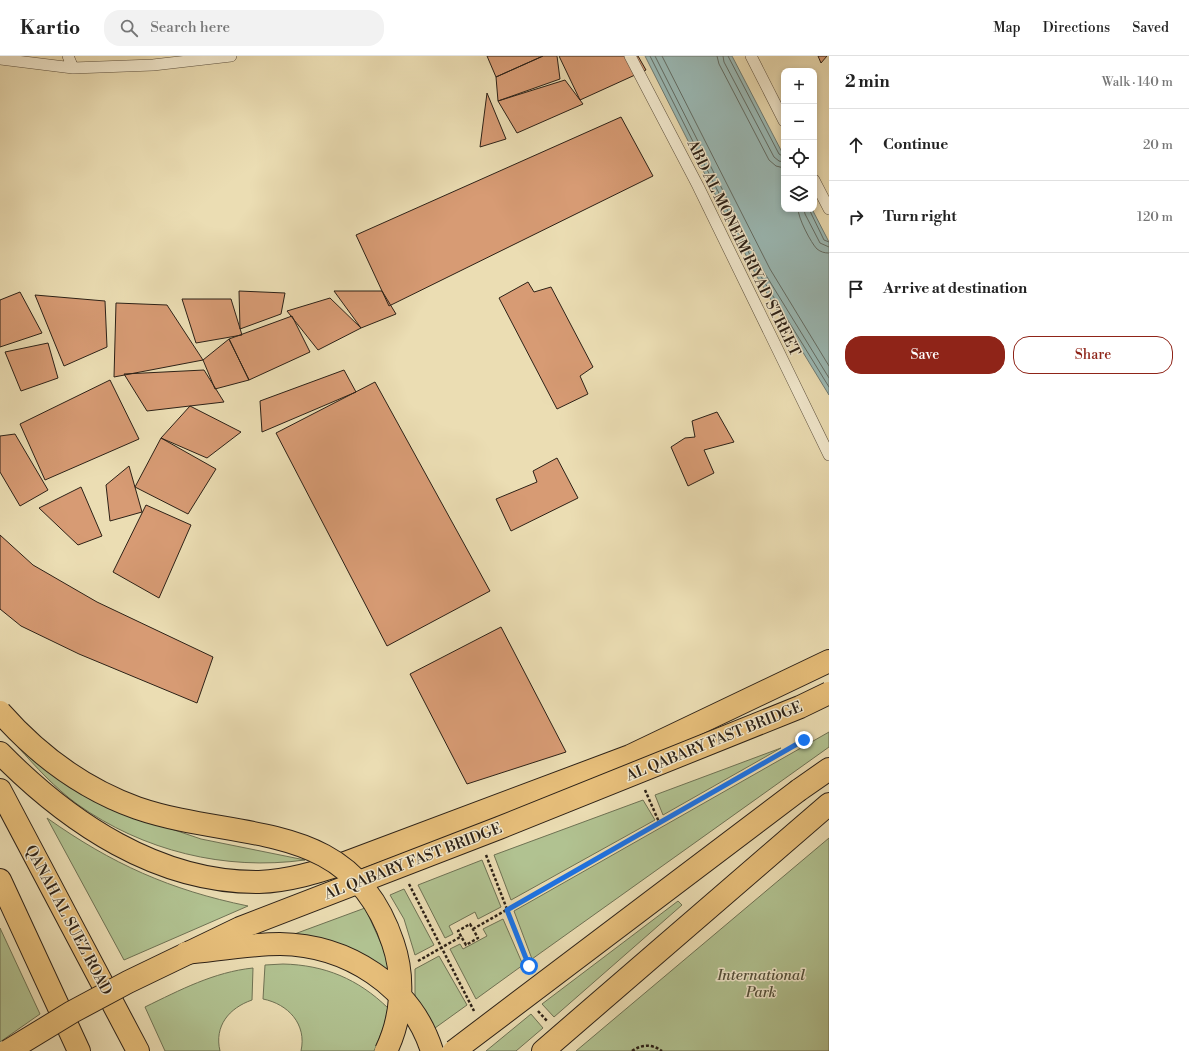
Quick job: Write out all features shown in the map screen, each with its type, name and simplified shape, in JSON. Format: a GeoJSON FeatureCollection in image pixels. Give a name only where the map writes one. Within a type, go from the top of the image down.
{"type":"FeatureCollection","features":[{"type":"Feature","properties":{"kind":"highway"},"geometry":{"type":"LineString","coordinates":[[0,753],[49,799],[92,830],[139,855],[178,871],[218,880],[260,882],[304,876],[345,863],[630,756],[829,661]]}},
{"type":"Feature","properties":{"kind":"highway","name":"AL QABARY FAST BRIDGE"},"geometry":{"type":"LineString","coordinates":[[12,1049],[72,1012],[186,953],[295,905],[499,828],[800,707],[829,693]]}},
{"type":"Feature","properties":{"kind":"highway"},"geometry":{"type":"LineString","coordinates":[[0,712],[16,730],[42,754],[72,775],[104,793],[136,807],[171,818],[292,841],[322,854],[339,864],[359,881],[376,902],[388,925],[396,950],[400,976],[400,1002],[396,1028],[386,1051]]}},
{"type":"Feature","properties":{"kind":"highway"},"geometry":{"type":"LineString","coordinates":[[454,1051],[798,790],[829,769]]}},
{"type":"Feature","properties":{"kind":"highway","name":"QANAH AL SUEZ ROAD"},"geometry":{"type":"LineString","coordinates":[[0,790],[138,1051]]}},
{"type":"Feature","properties":{"kind":"highway"},"geometry":{"type":"LineString","coordinates":[[544,1051],[829,804]]}},
{"type":"Feature","properties":{"kind":"highway"},"geometry":{"type":"LineString","coordinates":[[0,880],[79,1051]]}},
{"type":"Feature","properties":{"kind":"highway"},"geometry":{"type":"LineString","coordinates":[[186,953],[280,944],[324,950],[353,960],[377,974],[403,998],[432,1051]]}},
{"type":"Feature","properties":{"kind":"lane"},"geometry":{"type":"LineString","coordinates":[[68,56],[73,68]]}},
{"type":"Feature","properties":{"kind":"lane"},"geometry":{"type":"LineString","coordinates":[[0,59],[73,68],[153,65],[231,56]]}},
{"type":"Feature","properties":{"kind":"lane","name":"ABD AL MONEIM RIYAD STREET"},"geometry":{"type":"LineString","coordinates":[[630,56],[698,186],[829,455]]}},
{"type":"Feature","properties":{"kind":"lane"},"geometry":{"type":"LineString","coordinates":[[751,56],[781,115]]}},
{"type":"Feature","properties":{"kind":"lane"},"geometry":{"type":"LineString","coordinates":[[817,186],[829,209]]}},
{"type":"Feature","properties":{"kind":"path"},"geometry":{"type":"LineString","coordinates":[[473,929],[804,740]]}},
{"type":"Feature","properties":{"kind":"path"},"geometry":{"type":"LineString","coordinates":[[484,851],[529,966],[523,971]]}},
{"type":"Feature","properties":{"kind":"path"},"geometry":{"type":"LineString","coordinates":[[407,880],[475,1012],[480,1007]]}},
{"type":"Feature","properties":{"kind":"path"},"geometry":{"type":"LineString","coordinates":[[470,924],[478,938],[466,945],[462,936],[458,931],[470,924]]}},
{"type":"Feature","properties":{"kind":"path"},"geometry":{"type":"LineString","coordinates":[[418,962],[462,936]]}},
{"type":"Feature","properties":{"kind":"path"},"geometry":{"type":"LineString","coordinates":[[632,1051],[644,1046],[658,1048],[662,1051]]}},
{"type":"Feature","properties":{"kind":"green space"},"geometry":{"type":"Polygon","coordinates":[[[829,732],[829,747],[532,959],[514,911],[829,732]]]}},
{"type":"Feature","properties":{"kind":"green space"},"geometry":{"type":"Polygon","coordinates":[[[18,747],[47,771],[73,788],[136,817],[201,839],[305,860],[275,863],[215,860],[186,854],[129,834],[102,820],[69,798],[39,770],[18,747]]]}},
{"type":"Feature","properties":{"kind":"green space"},"geometry":{"type":"Polygon","coordinates":[[[781,748],[663,815],[655,795],[781,748]]]}},
{"type":"Feature","properties":{"kind":"green space"},"geometry":{"type":"Polygon","coordinates":[[[643,800],[655,820],[511,900],[494,855],[643,800]]]}},
{"type":"Feature","properties":{"kind":"green space"},"geometry":{"type":"Polygon","coordinates":[[[47,818],[95,849],[143,873],[193,892],[248,906],[124,960],[47,818]]]}},
{"type":"Feature","properties":{"kind":"green space","name":"International Park"},"geometry":{"type":"Polygon","coordinates":[[[829,838],[829,1051],[576,1051],[829,838]]]}},
{"type":"Feature","properties":{"kind":"green space"},"geometry":{"type":"Polygon","coordinates":[[[482,860],[501,907],[478,919],[475,912],[449,926],[453,934],[445,938],[418,885],[482,860]]]}},
{"type":"Feature","properties":{"kind":"green space"},"geometry":{"type":"Polygon","coordinates":[[[404,889],[434,945],[415,955],[404,919],[390,895],[404,889]]]}},
{"type":"Feature","properties":{"kind":"green space"},"geometry":{"type":"Polygon","coordinates":[[[678,901],[682,905],[554,1017],[542,1004],[678,901]]]}},
{"type":"Feature","properties":{"kind":"green space"},"geometry":{"type":"Polygon","coordinates":[[[365,908],[385,952],[390,971],[360,954],[281,939],[365,908]]]}},
{"type":"Feature","properties":{"kind":"green space"},"geometry":{"type":"Polygon","coordinates":[[[503,919],[523,965],[476,999],[450,949],[460,944],[463,949],[487,936],[483,929],[503,919]]]}},
{"type":"Feature","properties":{"kind":"green space"},"geometry":{"type":"Polygon","coordinates":[[[0,928],[40,1014],[0,1042],[0,928]]]}},
{"type":"Feature","properties":{"kind":"green space"},"geometry":{"type":"Polygon","coordinates":[[[439,956],[467,1005],[435,1028],[415,999],[415,969],[439,956]]]}},
{"type":"Feature","properties":{"kind":"green space"},"geometry":{"type":"Polygon","coordinates":[[[283,964],[313,967],[340,976],[365,989],[388,1008],[384,1026],[374,1051],[301,1051],[301,1032],[294,1017],[280,1005],[263,999],[265,965],[283,964]]]}},
{"type":"Feature","properties":{"kind":"green space"},"geometry":{"type":"Polygon","coordinates":[[[253,968],[252,1000],[236,1008],[225,1019],[219,1034],[220,1051],[165,1051],[145,1007],[184,988],[211,978],[225,973],[253,968]]]}},
{"type":"Feature","properties":{"kind":"green space"},"geometry":{"type":"Polygon","coordinates":[[[531,1014],[543,1028],[516,1051],[486,1051],[531,1014]]]}},
{"type":"Feature","properties":{"kind":"water"},"geometry":{"type":"Polygon","coordinates":[[[645,56],[732,56],[781,150],[781,212],[814,212],[829,242],[829,395],[757,277],[645,56]]]}},
{"type":"Feature","properties":{"kind":"building"},"geometry":{"type":"Polygon","coordinates":[[[487,56],[543,56],[496,77],[487,56]]]}},
{"type":"Feature","properties":{"kind":"building"},"geometry":{"type":"Polygon","coordinates":[[[543,56],[557,56],[560,79],[498,101],[496,77],[543,56]]]}},
{"type":"Feature","properties":{"kind":"building"},"geometry":{"type":"Polygon","coordinates":[[[559,56],[638,56],[646,70],[580,100],[559,56]]]}},
{"type":"Feature","properties":{"kind":"building"},"geometry":{"type":"Polygon","coordinates":[[[818,56],[827,56],[821,63],[818,56]]]}},
{"type":"Feature","properties":{"kind":"building"},"geometry":{"type":"Polygon","coordinates":[[[565,80],[583,104],[517,133],[498,101],[565,80]]]}},
{"type":"Feature","properties":{"kind":"building"},"geometry":{"type":"Polygon","coordinates":[[[487,93],[506,139],[480,147],[487,93]]]}},
{"type":"Feature","properties":{"kind":"building"},"geometry":{"type":"Polygon","coordinates":[[[621,117],[653,176],[389,306],[356,235],[621,117]]]}},
{"type":"Feature","properties":{"kind":"building"},"geometry":{"type":"Polygon","coordinates":[[[528,282],[534,292],[551,287],[593,367],[580,376],[588,394],[557,409],[499,298],[528,282]]]}},
{"type":"Feature","properties":{"kind":"building"},"geometry":{"type":"Polygon","coordinates":[[[239,291],[285,293],[281,314],[240,329],[239,291]]]}},
{"type":"Feature","properties":{"kind":"building"},"geometry":{"type":"Polygon","coordinates":[[[334,291],[382,291],[396,314],[361,328],[334,291]]]}},
{"type":"Feature","properties":{"kind":"building"},"geometry":{"type":"Polygon","coordinates":[[[20,292],[42,333],[0,347],[0,300],[20,292]]]}},
{"type":"Feature","properties":{"kind":"building"},"geometry":{"type":"Polygon","coordinates":[[[35,295],[105,301],[107,347],[64,366],[35,295]]]}},
{"type":"Feature","properties":{"kind":"building"},"geometry":{"type":"Polygon","coordinates":[[[330,298],[361,328],[318,350],[287,311],[330,298]]]}},
{"type":"Feature","properties":{"kind":"building"},"geometry":{"type":"Polygon","coordinates":[[[182,299],[231,299],[242,335],[196,343],[182,299]]]}},
{"type":"Feature","properties":{"kind":"building"},"geometry":{"type":"Polygon","coordinates":[[[116,303],[167,305],[203,360],[114,377],[116,303]]]}},
{"type":"Feature","properties":{"kind":"building"},"geometry":{"type":"Polygon","coordinates":[[[292,316],[310,352],[249,380],[229,339],[292,316]]]}},
{"type":"Feature","properties":{"kind":"building"},"geometry":{"type":"Polygon","coordinates":[[[229,339],[249,380],[215,389],[203,360],[229,339]]]}},
{"type":"Feature","properties":{"kind":"building"},"geometry":{"type":"Polygon","coordinates":[[[48,343],[58,378],[21,391],[5,352],[48,343]]]}},
{"type":"Feature","properties":{"kind":"building"},"geometry":{"type":"Polygon","coordinates":[[[204,370],[224,402],[147,411],[124,374],[204,370]]]}},
{"type":"Feature","properties":{"kind":"building"},"geometry":{"type":"Polygon","coordinates":[[[344,370],[356,392],[262,432],[260,401],[344,370]]]}},
{"type":"Feature","properties":{"kind":"building"},"geometry":{"type":"Polygon","coordinates":[[[110,380],[139,439],[45,480],[20,424],[110,380]]]}},
{"type":"Feature","properties":{"kind":"building"},"geometry":{"type":"Polygon","coordinates":[[[375,382],[490,591],[387,646],[276,433],[375,382]]]}},
{"type":"Feature","properties":{"kind":"building"},"geometry":{"type":"Polygon","coordinates":[[[190,406],[241,432],[207,458],[161,438],[190,406]]]}},
{"type":"Feature","properties":{"kind":"building"},"geometry":{"type":"Polygon","coordinates":[[[717,412],[734,442],[704,450],[714,473],[688,486],[671,447],[685,438],[695,437],[692,421],[717,412]]]}},
{"type":"Feature","properties":{"kind":"building"},"geometry":{"type":"Polygon","coordinates":[[[15,434],[48,490],[20,506],[0,472],[0,436],[15,434]]]}},
{"type":"Feature","properties":{"kind":"building"},"geometry":{"type":"Polygon","coordinates":[[[161,438],[216,469],[188,514],[135,487],[161,438]]]}},
{"type":"Feature","properties":{"kind":"building"},"geometry":{"type":"Polygon","coordinates":[[[557,458],[578,498],[511,531],[496,499],[537,482],[533,471],[557,458]]]}},
{"type":"Feature","properties":{"kind":"building"},"geometry":{"type":"Polygon","coordinates":[[[129,466],[142,512],[110,521],[106,485],[129,466]]]}},
{"type":"Feature","properties":{"kind":"building"},"geometry":{"type":"Polygon","coordinates":[[[81,487],[102,536],[78,545],[39,508],[81,487]]]}},
{"type":"Feature","properties":{"kind":"building"},"geometry":{"type":"Polygon","coordinates":[[[146,505],[191,525],[159,598],[113,572],[146,505]]]}},
{"type":"Feature","properties":{"kind":"building"},"geometry":{"type":"Polygon","coordinates":[[[0,535],[33,565],[97,602],[213,657],[197,703],[79,654],[21,626],[0,609],[0,535]]]}},
{"type":"Feature","properties":{"kind":"building"},"geometry":{"type":"Polygon","coordinates":[[[501,627],[566,752],[467,784],[410,674],[501,627]]]}},
{"type":"Feature","properties":{"kind":"route"},"geometry":{"type":"LineString","coordinates":[[529,966],[507,910],[804,740]]}}]}
